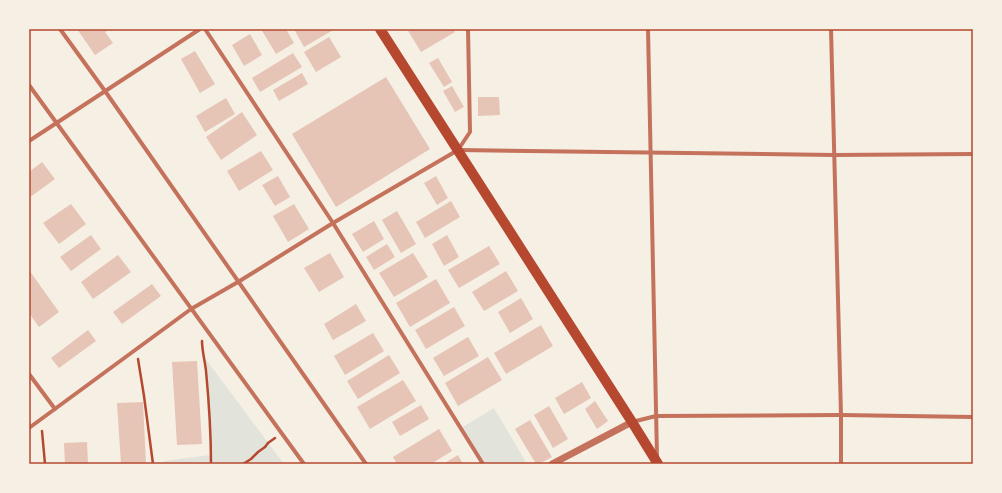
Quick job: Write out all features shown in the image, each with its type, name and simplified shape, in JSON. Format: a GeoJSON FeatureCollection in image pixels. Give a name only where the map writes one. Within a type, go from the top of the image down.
{"type":"FeatureCollection","features":[{"type":"Feature","properties":{"kind":"main road"},"geometry":{"type":"LineString","coordinates":[[380,29],[657,463]]}},
{"type":"Feature","properties":{"kind":"street"},"geometry":{"type":"LineString","coordinates":[[60,29],[366,464]]}},
{"type":"Feature","properties":{"kind":"street"},"geometry":{"type":"LineString","coordinates":[[29,141],[200,29]]}},
{"type":"Feature","properties":{"kind":"street"},"geometry":{"type":"LineString","coordinates":[[205,29],[333,223],[482,464]]}},
{"type":"Feature","properties":{"kind":"street"},"geometry":{"type":"LineString","coordinates":[[29,428],[191,309],[238,282],[333,223],[458,150],[470,132],[468,29]]}},
{"type":"Feature","properties":{"kind":"street"},"geometry":{"type":"LineString","coordinates":[[648,29],[657,463]]}},
{"type":"Feature","properties":{"kind":"street"},"geometry":{"type":"LineString","coordinates":[[831,29],[841,464]]}},
{"type":"Feature","properties":{"kind":"street"},"geometry":{"type":"LineString","coordinates":[[29,85],[304,464]]}},
{"type":"Feature","properties":{"kind":"street"},"geometry":{"type":"LineString","coordinates":[[458,150],[834,155],[973,154]]}},
{"type":"Feature","properties":{"kind":"street"},"geometry":{"type":"LineString","coordinates":[[29,374],[55,409]]}},
{"type":"Feature","properties":{"kind":"street"},"geometry":{"type":"LineString","coordinates":[[552,464],[632,422],[656,416],[841,415],[973,417]]}},
{"type":"Feature","properties":{"kind":"path"},"geometry":{"type":"LineString","coordinates":[[201,322],[202,351],[206,370],[212,464]]}},
{"type":"Feature","properties":{"kind":"path"},"geometry":{"type":"LineString","coordinates":[[136,349],[153,464]]}},
{"type":"Feature","properties":{"kind":"path"},"geometry":{"type":"LineString","coordinates":[[41,419],[45,464]]}},
{"type":"Feature","properties":{"kind":"path"},"geometry":{"type":"LineString","coordinates":[[243,464],[266,447],[268,442],[282,434]]}},
{"type":"Feature","properties":{"kind":"shaded area"},"geometry":{"type":"Polygon","coordinates":[[[205,358],[284,464],[164,464],[164,461],[210,455],[205,358]]]}},
{"type":"Feature","properties":{"kind":"shaded area"},"geometry":{"type":"Polygon","coordinates":[[[494,408],[527,464],[483,464],[461,428],[494,408]]]}},
{"type":"Feature","properties":{"kind":"building"},"geometry":{"type":"Polygon","coordinates":[[[77,29],[110,29],[105,32],[113,43],[95,55],[77,29]]]}},
{"type":"Feature","properties":{"kind":"building"},"geometry":{"type":"Polygon","coordinates":[[[261,29],[286,29],[294,43],[276,54],[261,29]]]}},
{"type":"Feature","properties":{"kind":"building"},"geometry":{"type":"Polygon","coordinates":[[[294,29],[335,29],[304,47],[294,29]]]}},
{"type":"Feature","properties":{"kind":"building"},"geometry":{"type":"Polygon","coordinates":[[[407,29],[453,29],[455,32],[421,52],[407,29]]]}},
{"type":"Feature","properties":{"kind":"building"},"geometry":{"type":"Polygon","coordinates":[[[250,34],[262,55],[244,66],[232,45],[250,34]]]}},
{"type":"Feature","properties":{"kind":"building"},"geometry":{"type":"Polygon","coordinates":[[[329,37],[341,57],[316,72],[304,52],[329,37]]]}},
{"type":"Feature","properties":{"kind":"building"},"geometry":{"type":"Polygon","coordinates":[[[195,51],[215,84],[200,93],[181,59],[195,51]]]}},
{"type":"Feature","properties":{"kind":"building"},"geometry":{"type":"Polygon","coordinates":[[[293,53],[302,67],[260,92],[252,78],[293,53]]]}},
{"type":"Feature","properties":{"kind":"building"},"geometry":{"type":"Polygon","coordinates":[[[438,58],[452,82],[444,87],[429,63],[438,58]]]}},
{"type":"Feature","properties":{"kind":"building"},"geometry":{"type":"Polygon","coordinates":[[[302,73],[308,84],[279,101],[273,90],[302,73]]]}},
{"type":"Feature","properties":{"kind":"building"},"geometry":{"type":"Polygon","coordinates":[[[386,77],[430,149],[336,207],[292,134],[386,77]]]}},
{"type":"Feature","properties":{"kind":"building"},"geometry":{"type":"Polygon","coordinates":[[[452,86],[464,107],[455,112],[443,91],[452,86]]]}},
{"type":"Feature","properties":{"kind":"building"},"geometry":{"type":"Polygon","coordinates":[[[478,97],[499,97],[500,115],[478,116],[478,97]]]}},
{"type":"Feature","properties":{"kind":"building"},"geometry":{"type":"Polygon","coordinates":[[[226,98],[235,114],[205,132],[196,116],[226,98]]]}},
{"type":"Feature","properties":{"kind":"building"},"geometry":{"type":"Polygon","coordinates":[[[242,112],[257,135],[221,160],[206,137],[242,112]]]}},
{"type":"Feature","properties":{"kind":"building"},"geometry":{"type":"Polygon","coordinates":[[[261,151],[273,170],[239,191],[227,171],[261,151]]]}},
{"type":"Feature","properties":{"kind":"building"},"geometry":{"type":"Polygon","coordinates":[[[42,162],[55,179],[29,198],[29,172],[42,162]]]}},
{"type":"Feature","properties":{"kind":"building"},"geometry":{"type":"Polygon","coordinates":[[[278,176],[290,197],[275,206],[262,185],[278,176]]]}},
{"type":"Feature","properties":{"kind":"building"},"geometry":{"type":"Polygon","coordinates":[[[436,176],[448,198],[437,205],[424,183],[436,176]]]}},
{"type":"Feature","properties":{"kind":"building"},"geometry":{"type":"Polygon","coordinates":[[[451,201],[460,217],[425,238],[416,222],[451,201]]]}},
{"type":"Feature","properties":{"kind":"building"},"geometry":{"type":"Polygon","coordinates":[[[71,204],[86,224],[59,244],[43,223],[71,204]]]}},
{"type":"Feature","properties":{"kind":"building"},"geometry":{"type":"Polygon","coordinates":[[[294,204],[309,229],[288,242],[273,216],[294,204]]]}},
{"type":"Feature","properties":{"kind":"building"},"geometry":{"type":"Polygon","coordinates":[[[397,211],[416,244],[401,253],[382,220],[397,211]]]}},
{"type":"Feature","properties":{"kind":"building"},"geometry":{"type":"Polygon","coordinates":[[[374,221],[384,239],[363,252],[352,234],[374,221]]]}},
{"type":"Feature","properties":{"kind":"building"},"geometry":{"type":"Polygon","coordinates":[[[91,235],[101,249],[71,271],[60,257],[91,235]]]}},
{"type":"Feature","properties":{"kind":"building"},"geometry":{"type":"Polygon","coordinates":[[[447,235],[459,257],[444,266],[432,244],[447,235]]]}},
{"type":"Feature","properties":{"kind":"building"},"geometry":{"type":"Polygon","coordinates":[[[387,244],[395,257],[374,270],[366,257],[387,244]]]}},
{"type":"Feature","properties":{"kind":"building"},"geometry":{"type":"Polygon","coordinates":[[[489,246],[500,264],[459,288],[448,270],[489,246]]]}},
{"type":"Feature","properties":{"kind":"building"},"geometry":{"type":"Polygon","coordinates":[[[330,253],[344,277],[319,292],[304,268],[330,253]]]}},
{"type":"Feature","properties":{"kind":"building"},"geometry":{"type":"Polygon","coordinates":[[[413,253],[428,277],[394,297],[379,273],[413,253]]]}},
{"type":"Feature","properties":{"kind":"building"},"geometry":{"type":"Polygon","coordinates":[[[118,255],[131,272],[93,299],[81,282],[118,255]]]}},
{"type":"Feature","properties":{"kind":"building"},"geometry":{"type":"Polygon","coordinates":[[[29,270],[59,312],[39,327],[29,313],[29,270]]]}},
{"type":"Feature","properties":{"kind":"building"},"geometry":{"type":"Polygon","coordinates":[[[506,271],[518,291],[484,311],[472,292],[506,271]]]}},
{"type":"Feature","properties":{"kind":"building"},"geometry":{"type":"Polygon","coordinates":[[[436,279],[450,303],[410,327],[396,303],[436,279]]]}},
{"type":"Feature","properties":{"kind":"building"},"geometry":{"type":"Polygon","coordinates":[[[152,284],[161,296],[122,324],[113,312],[152,284]]]}},
{"type":"Feature","properties":{"kind":"building"},"geometry":{"type":"Polygon","coordinates":[[[521,298],[533,319],[510,333],[498,312],[521,298]]]}},
{"type":"Feature","properties":{"kind":"building"},"geometry":{"type":"Polygon","coordinates":[[[356,304],[366,321],[333,340],[324,324],[356,304]]]}},
{"type":"Feature","properties":{"kind":"building"},"geometry":{"type":"Polygon","coordinates":[[[454,307],[465,326],[426,349],[415,330],[454,307]]]}},
{"type":"Feature","properties":{"kind":"building"},"geometry":{"type":"Polygon","coordinates":[[[541,325],[553,346],[506,374],[494,353],[541,325]]]}},
{"type":"Feature","properties":{"kind":"building"},"geometry":{"type":"Polygon","coordinates":[[[88,330],[96,341],[59,368],[51,358],[88,330]]]}},
{"type":"Feature","properties":{"kind":"building"},"geometry":{"type":"Polygon","coordinates":[[[373,333],[384,351],[345,375],[334,356],[373,333]]]}},
{"type":"Feature","properties":{"kind":"building"},"geometry":{"type":"Polygon","coordinates":[[[468,337],[479,356],[444,376],[433,358],[468,337]]]}},
{"type":"Feature","properties":{"kind":"building"},"geometry":{"type":"Polygon","coordinates":[[[389,355],[400,373],[358,399],[347,381],[389,355]]]}},
{"type":"Feature","properties":{"kind":"building"},"geometry":{"type":"Polygon","coordinates":[[[488,357],[502,380],[458,406],[445,383],[488,357]]]}},
{"type":"Feature","properties":{"kind":"building"},"geometry":{"type":"Polygon","coordinates":[[[197,361],[202,444],[177,445],[172,362],[197,361]]]}},
{"type":"Feature","properties":{"kind":"building"},"geometry":{"type":"Polygon","coordinates":[[[403,380],[416,401],[370,429],[357,407],[403,380]]]}},
{"type":"Feature","properties":{"kind":"building"},"geometry":{"type":"Polygon","coordinates":[[[582,382],[591,398],[564,414],[555,398],[582,382]]]}},
{"type":"Feature","properties":{"kind":"building"},"geometry":{"type":"Polygon","coordinates":[[[595,401],[608,421],[597,429],[585,409],[595,401]]]}},
{"type":"Feature","properties":{"kind":"building"},"geometry":{"type":"Polygon","coordinates":[[[143,402],[146,464],[121,464],[117,403],[143,402]]]}},
{"type":"Feature","properties":{"kind":"building"},"geometry":{"type":"Polygon","coordinates":[[[421,405],[429,419],[400,436],[392,422],[421,405]]]}},
{"type":"Feature","properties":{"kind":"building"},"geometry":{"type":"Polygon","coordinates":[[[549,406],[568,439],[553,448],[534,415],[549,406]]]}},
{"type":"Feature","properties":{"kind":"building"},"geometry":{"type":"Polygon","coordinates":[[[530,420],[552,457],[539,464],[536,464],[515,429],[530,420]]]}},
{"type":"Feature","properties":{"kind":"building"},"geometry":{"type":"Polygon","coordinates":[[[439,429],[452,451],[431,464],[397,464],[393,457],[439,429]]]}},
{"type":"Feature","properties":{"kind":"building"},"geometry":{"type":"Polygon","coordinates":[[[87,442],[88,464],[65,464],[64,443],[87,442]]]}},
{"type":"Feature","properties":{"kind":"building"},"geometry":{"type":"Polygon","coordinates":[[[458,455],[463,464],[443,464],[458,455]]]}}]}
